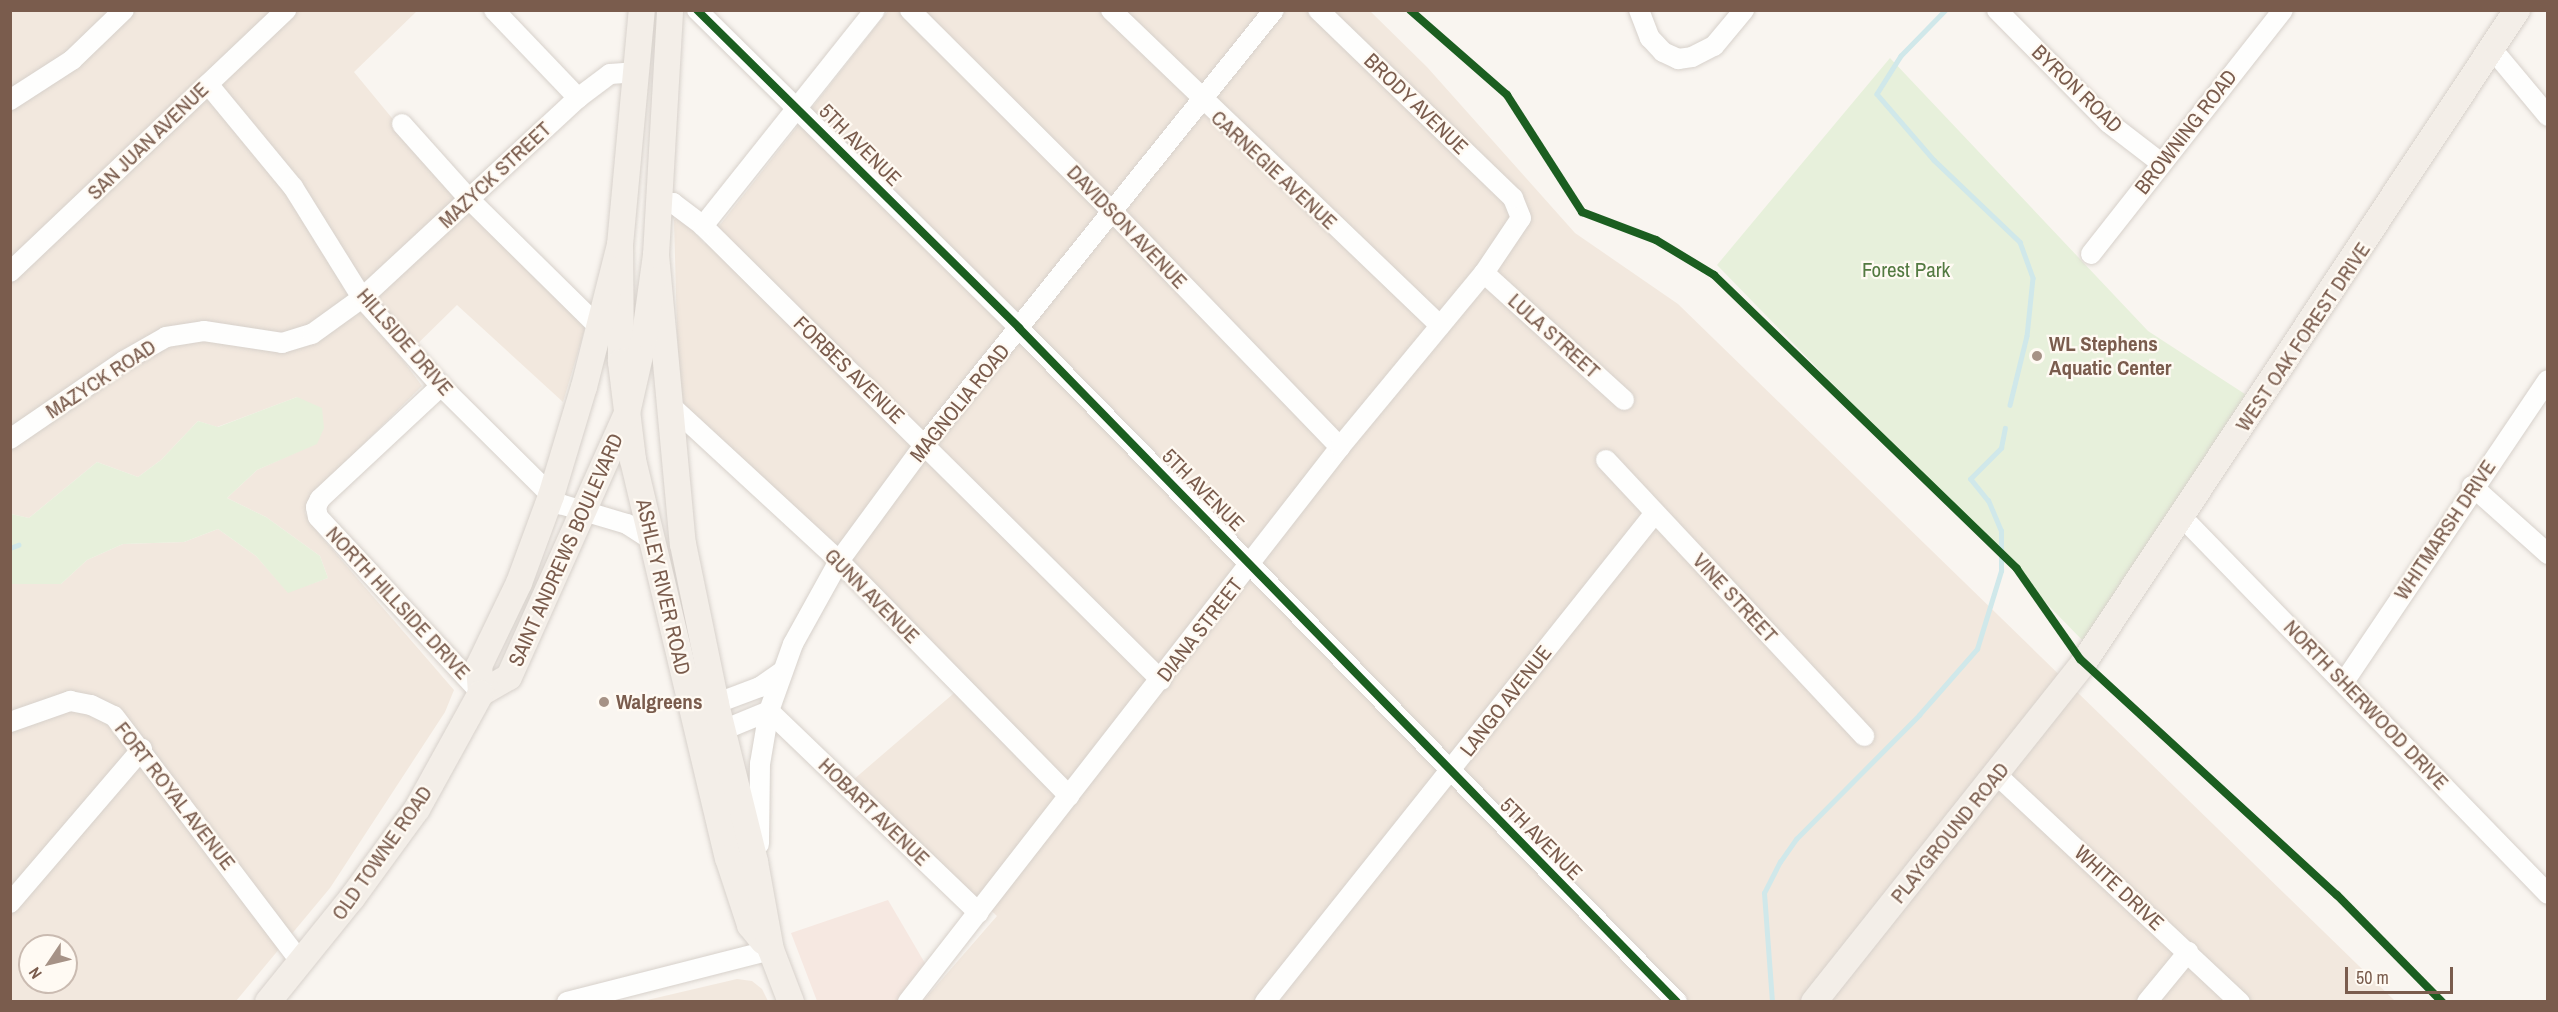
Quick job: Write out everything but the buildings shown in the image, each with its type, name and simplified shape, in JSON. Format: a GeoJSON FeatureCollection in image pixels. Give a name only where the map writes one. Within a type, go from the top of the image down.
{"type":"FeatureCollection","features":[{"type":"Feature","properties":{"kind":"main road","name":"SAINT ANDREWS BOULEVARD"},"geometry":{"type":"LineString","coordinates":[[642,10],[620,245],[600,328],[551,496],[519,583],[479,666],[481,693],[509,677],[627,413],[645,334],[656,255],[657,204],[670,10]]}},
{"type":"Feature","properties":{"kind":"main road","name":"WEST OAK FOREST DRIVE"},"geometry":{"type":"LineString","coordinates":[[2084,662],[2493,50],[2517,10]]}},
{"type":"Feature","properties":{"kind":"main road","name":"ASHLEY RIVER ROAD"},"geometry":{"type":"LineString","coordinates":[[620,245],[621,362],[633,460],[728,858],[750,925],[771,950]]}},
{"type":"Feature","properties":{"kind":"main road","name":"ASHLEY RIVER ROAD"},"geometry":{"type":"LineString","coordinates":[[656,255],[668,403],[683,544],[716,704],[755,862],[771,950],[791,1002]]}},
{"type":"Feature","properties":{"kind":"main road","name":"PLAYGROUND ROAD"},"geometry":{"type":"LineString","coordinates":[[1818,1000],[2084,662]]}},
{"type":"Feature","properties":{"kind":"main road","name":"OLD TOWNE ROAD"},"geometry":{"type":"LineString","coordinates":[[268,1002],[302,964],[417,809],[481,693]]}},
{"type":"Feature","properties":{"kind":"street"},"geometry":{"type":"LineString","coordinates":[[10,100],[72,60],[124,10]]}},
{"type":"Feature","properties":{"kind":"street"},"geometry":{"type":"LineString","coordinates":[[494,10],[578,98]]}},
{"type":"Feature","properties":{"kind":"street","name":"5TH AVENUE"},"geometry":{"type":"LineString","coordinates":[[697,10],[1019,328],[1252,565],[1449,772],[1677,1002]]}},
{"type":"Feature","properties":{"kind":"street"},"geometry":{"type":"LineString","coordinates":[[702,226],[799,110],[875,10]]}},
{"type":"Feature","properties":{"kind":"street","name":"DAVIDSON AVENUE"},"geometry":{"type":"LineString","coordinates":[[910,10],[1113,212],[1340,447]]}},
{"type":"Feature","properties":{"kind":"street","name":"CARNEGIE AVENUE"},"geometry":{"type":"LineString","coordinates":[[1112,10],[1200,100],[1440,326]]}},
{"type":"Feature","properties":{"kind":"street","name":"MAGNOLIA ROAD"},"geometry":{"type":"LineString","coordinates":[[771,950],[758,827],[760,764],[769,711],[783,671],[839,561],[925,444],[1274,10]]}},
{"type":"Feature","properties":{"kind":"street","name":"BRODY AVENUE"},"geometry":{"type":"LineString","coordinates":[[1318,10],[1513,198]]}},
{"type":"Feature","properties":{"kind":"street"},"geometry":{"type":"LineString","coordinates":[[1639,10],[1650,38],[1663,52],[1678,59],[1692,57],[1714,46],[1744,10]]}},
{"type":"Feature","properties":{"kind":"street","name":"BYRON ROAD"},"geometry":{"type":"LineString","coordinates":[[1997,10],[2109,123],[2162,164]]}},
{"type":"Feature","properties":{"kind":"street","name":"BROWNING ROAD"},"geometry":{"type":"LineString","coordinates":[[2091,254],[2283,10]]}},
{"type":"Feature","properties":{"kind":"street","name":"SAN JUAN AVENUE"},"geometry":{"type":"LineString","coordinates":[[10,272],[281,12]]}},
{"type":"Feature","properties":{"kind":"street"},"geometry":{"type":"LineString","coordinates":[[2493,50],[2547,116]]}},
{"type":"Feature","properties":{"kind":"street","name":"MAZYCK STREET"},"geometry":{"type":"LineString","coordinates":[[362,298],[578,98],[610,74],[638,72]]}},
{"type":"Feature","properties":{"kind":"street","name":"HILLSIDE DRIVE"},"geometry":{"type":"LineString","coordinates":[[208,84],[293,187],[362,298],[441,386],[560,504],[627,524],[653,540]]}},
{"type":"Feature","properties":{"kind":"street"},"geometry":{"type":"LineString","coordinates":[[402,124],[469,199],[600,328]]}},
{"type":"Feature","properties":{"kind":"street","name":"DIANA STREET"},"geometry":{"type":"LineString","coordinates":[[908,1002],[1252,565],[1340,447],[1484,273],[1521,218],[1513,198]]}},
{"type":"Feature","properties":{"kind":"street","name":"FORBES AVENUE"},"geometry":{"type":"LineString","coordinates":[[657,204],[680,207],[702,226],[925,444],[1161,680]]}},
{"type":"Feature","properties":{"kind":"street","name":"LULA STREET"},"geometry":{"type":"LineString","coordinates":[[1484,273],[1624,400]]}},
{"type":"Feature","properties":{"kind":"street","name":"MAZYCK ROAD"},"geometry":{"type":"LineString","coordinates":[[10,439],[124,361],[166,337],[204,331],[282,343],[312,334],[362,298]]}},
{"type":"Feature","properties":{"kind":"street","name":"WHITMARSH DRIVE"},"geometry":{"type":"LineString","coordinates":[[2344,682],[2472,486],[2547,380]]}},
{"type":"Feature","properties":{"kind":"street","name":"NORTH HILLSIDE DRIVE"},"geometry":{"type":"LineString","coordinates":[[441,386],[320,498],[316,507],[318,517],[481,693]]}},
{"type":"Feature","properties":{"kind":"street","name":"GUNN AVENUE"},"geometry":{"type":"LineString","coordinates":[[668,403],[839,561],[1069,796]]}},
{"type":"Feature","properties":{"kind":"street","name":"VINE STREET"},"geometry":{"type":"LineString","coordinates":[[1606,460],[1864,736]]}},
{"type":"Feature","properties":{"kind":"street"},"geometry":{"type":"LineString","coordinates":[[2472,486],[2547,554]]}},
{"type":"Feature","properties":{"kind":"street","name":"LANGO AVENUE"},"geometry":{"type":"LineString","coordinates":[[1265,1002],[1655,513]]}},
{"type":"Feature","properties":{"kind":"street","name":"NORTH SHERWOOD DRIVE"},"geometry":{"type":"LineString","coordinates":[[2182,518],[2344,682],[2547,894]]}},
{"type":"Feature","properties":{"kind":"street","name":"MAGNOLIA ROAD"},"geometry":{"type":"LineString","coordinates":[[692,712],[760,687],[783,671]]}},
{"type":"Feature","properties":{"kind":"street","name":"FORT ROYAL AVENUE"},"geometry":{"type":"LineString","coordinates":[[10,722],[70,701],[91,705],[114,716],[142,748],[302,964]]}},
{"type":"Feature","properties":{"kind":"street"},"geometry":{"type":"LineString","coordinates":[[698,740],[769,711]]}},
{"type":"Feature","properties":{"kind":"street","name":"HOBART AVENUE"},"geometry":{"type":"LineString","coordinates":[[769,711],[979,913]]}},
{"type":"Feature","properties":{"kind":"street"},"geometry":{"type":"LineString","coordinates":[[10,903],[142,748]]}},
{"type":"Feature","properties":{"kind":"street","name":"WHITE DRIVE"},"geometry":{"type":"LineString","coordinates":[[1997,775],[2240,1002]]}},
{"type":"Feature","properties":{"kind":"street"},"geometry":{"type":"LineString","coordinates":[[567,1002],[771,950]]}},
{"type":"Feature","properties":{"kind":"street"},"geometry":{"type":"LineString","coordinates":[[2147,1002],[2188,952]]}},
{"type":"Feature","properties":{"kind":"shaded area"},"geometry":{"type":"Polygon","coordinates":[[[11,11],[417,11],[354,72],[457,197],[586,325],[563,402],[457,305],[402,359],[422,386],[309,498],[305,513],[319,534],[454,690],[445,712],[330,888],[236,1001],[11,1001],[10,584],[61,584],[87,560],[123,544],[184,542],[218,529],[256,556],[288,592],[328,578],[320,556],[266,517],[227,498],[257,470],[317,443],[297,397],[217,427],[198,421],[161,460],[138,477],[97,462],[29,518],[11,514],[11,11]]]}},
{"type":"Feature","properties":{"kind":"shaded area"},"geometry":{"type":"Polygon","coordinates":[[[888,11],[1370,11],[1427,67],[1575,233],[1678,304],[2395,1001],[923,1001],[997,916],[853,780],[967,682],[679,403],[674,220],[679,216],[705,244],[888,11]]]}},
{"type":"Feature","properties":{"kind":"shaded area"},"geometry":{"type":"Polygon","coordinates":[[[888,900],[936,982],[923,1001],[817,1001],[791,933],[888,900]]]}},
{"type":"Feature","properties":{"kind":"shaded area"},"geometry":{"type":"Polygon","coordinates":[[[737,979],[752,981],[762,989],[768,1001],[643,1001],[737,979]]]}},
{"type":"Feature","properties":{"kind":"green space","name":"Forest Park"},"geometry":{"type":"Polygon","coordinates":[[[1890,58],[2148,331],[2251,398],[2084,642],[1717,265],[1890,58]]]}},
{"type":"Feature","properties":{"kind":"green space"},"geometry":{"type":"Polygon","coordinates":[[[297,397],[322,408],[324,428],[317,444],[257,470],[227,498],[266,517],[320,556],[328,578],[288,593],[256,556],[218,529],[184,542],[123,544],[87,560],[61,584],[11,584],[11,514],[29,518],[97,462],[138,477],[161,460],[198,421],[218,427],[297,397]]]}},
{"type":"Feature","properties":{"kind":"waterway"},"geometry":{"type":"LineString","coordinates":[[1946,10],[1901,56],[1877,94],[1934,160],[2020,242],[2033,278],[2027,336],[2010,405]]}},
{"type":"Feature","properties":{"kind":"waterway"},"geometry":{"type":"LineString","coordinates":[[1772,1002],[1764,893],[1780,862],[1796,839],[1919,715],[1977,649],[2001,571],[2001,531],[1988,501],[1970,479],[2001,448],[2005,428]]}},
{"type":"Feature","properties":{"kind":"waterway"},"geometry":{"type":"LineString","coordinates":[[10,548],[18,545]]}},
{"type":"Feature","properties":{"kind":"cycle path"},"geometry":{"type":"LineString","coordinates":[[697,10],[1019,328],[1677,1002]]}},
{"type":"Feature","properties":{"kind":"cycle path"},"geometry":{"type":"LineString","coordinates":[[1410,10],[1507,95],[1582,212],[1656,240],[1714,275],[2017,569],[2080,659],[2337,895],[2442,1002]]}},
{"type":"Feature","properties":{"kind":"place","name":"WL Stephens Aquatic Center"},"geometry":{"type":"Point","coordinates":[2037,356]}},
{"type":"Feature","properties":{"kind":"place","name":"Walgreens"},"geometry":{"type":"Point","coordinates":[604,702]}}]}
